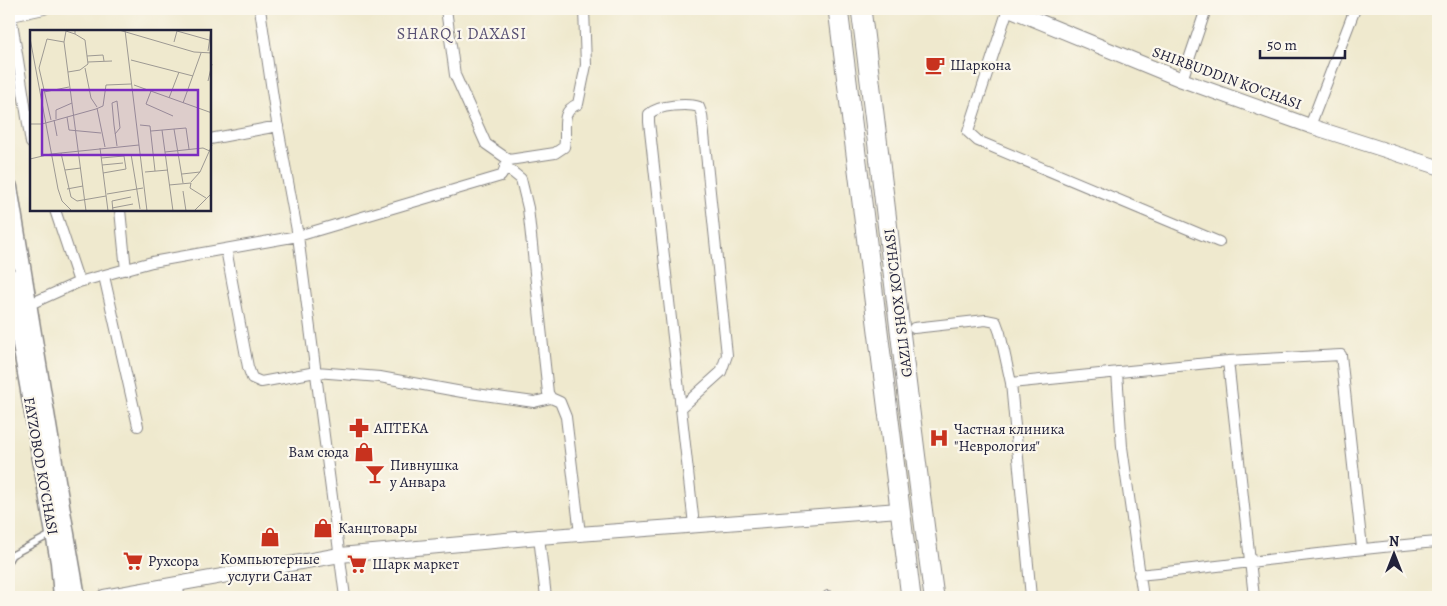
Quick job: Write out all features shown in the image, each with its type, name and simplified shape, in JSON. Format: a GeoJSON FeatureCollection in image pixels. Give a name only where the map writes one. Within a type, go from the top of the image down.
{"type":"FeatureCollection","features":[{"type":"Feature","properties":{"kind":"highway","name":"GAZLI SHOX KO'CHASI"},"geometry":{"type":"LineString","coordinates":[[838,9],[911,597]]}},
{"type":"Feature","properties":{"kind":"highway","name":"GAZLI SHOX KO'CHASI"},"geometry":{"type":"LineString","coordinates":[[861,9],[920,497],[934,597]]}},
{"type":"Feature","properties":{"kind":"main road"},"geometry":{"type":"LineString","coordinates":[[9,187],[17,310],[77,597]]}},
{"type":"Feature","properties":{"kind":"main road","name":"FAYZOBOD KO'CHASI"},"geometry":{"type":"LineString","coordinates":[[9,276],[17,310],[59,562],[62,597]]}},
{"type":"Feature","properties":{"kind":"street"},"geometry":{"type":"LineString","coordinates":[[30,136],[11,12],[44,9]]}},
{"type":"Feature","properties":{"kind":"street"},"geometry":{"type":"LineString","coordinates":[[260,9],[278,126],[298,236],[345,597]]}},
{"type":"Feature","properties":{"kind":"street"},"geometry":{"type":"LineString","coordinates":[[446,9],[455,75],[486,144],[521,179],[528,208],[548,393],[551,398],[560,402],[566,417],[580,534]]}},
{"type":"Feature","properties":{"kind":"street"},"geometry":{"type":"LineString","coordinates":[[507,163],[555,153],[564,147],[566,138],[565,115],[571,107],[578,104],[586,65],[584,9]]}},
{"type":"Feature","properties":{"kind":"street"},"geometry":{"type":"LineString","coordinates":[[1008,9],[968,132],[978,141],[1219,242]]}},
{"type":"Feature","properties":{"kind":"street","name":"SHIRBUDDIN KO'CHASI"},"geometry":{"type":"LineString","coordinates":[[1008,9],[1182,80],[1310,126],[1438,167]]}},
{"type":"Feature","properties":{"kind":"street"},"geometry":{"type":"LineString","coordinates":[[1182,80],[1206,9]]}},
{"type":"Feature","properties":{"kind":"street"},"geometry":{"type":"LineString","coordinates":[[1310,126],[1355,9]]}},
{"type":"Feature","properties":{"kind":"street"},"geometry":{"type":"LineString","coordinates":[[680,408],[721,372],[726,356],[702,115],[699,107],[692,104],[654,109],[649,114],[680,408],[694,525]]}},
{"type":"Feature","properties":{"kind":"street"},"geometry":{"type":"LineString","coordinates":[[211,139],[278,126]]}},
{"type":"Feature","properties":{"kind":"street"},"geometry":{"type":"LineString","coordinates":[[17,310],[79,282],[152,262],[298,236],[501,176],[507,163]]}},
{"type":"Feature","properties":{"kind":"street"},"geometry":{"type":"LineString","coordinates":[[55,211],[79,282]]}},
{"type":"Feature","properties":{"kind":"street"},"geometry":{"type":"LineString","coordinates":[[120,211],[126,270]]}},
{"type":"Feature","properties":{"kind":"street"},"geometry":{"type":"LineString","coordinates":[[226,249],[248,367],[252,378],[261,382],[316,372],[380,377],[462,392],[534,402],[551,398]]}},
{"type":"Feature","properties":{"kind":"street"},"geometry":{"type":"LineString","coordinates":[[104,276],[138,426]]}},
{"type":"Feature","properties":{"kind":"street"},"geometry":{"type":"LineString","coordinates":[[914,328],[986,320],[996,322],[1011,383],[1031,597]]}},
{"type":"Feature","properties":{"kind":"street"},"geometry":{"type":"LineString","coordinates":[[1011,383],[1228,361],[1341,354],[1362,548]]}},
{"type":"Feature","properties":{"kind":"street"},"geometry":{"type":"LineString","coordinates":[[1228,361],[1254,597]]}},
{"type":"Feature","properties":{"kind":"street"},"geometry":{"type":"LineString","coordinates":[[1117,372],[1122,447],[1143,597]]}},
{"type":"Feature","properties":{"kind":"street"},"geometry":{"type":"LineString","coordinates":[[104,597],[179,590],[340,555],[539,537],[899,510]]}},
{"type":"Feature","properties":{"kind":"street"},"geometry":{"type":"LineString","coordinates":[[539,537],[546,597]]}},
{"type":"Feature","properties":{"kind":"street"},"geometry":{"type":"LineString","coordinates":[[1139,575],[1362,548],[1438,542]]}},
{"type":"Feature","properties":{"kind":"lane"},"geometry":{"type":"LineString","coordinates":[[9,560],[12,556],[53,534]]}},
{"type":"Feature","properties":{"kind":"place","name":"Шаркона"},"geometry":{"type":"Point","coordinates":[935,65]}},
{"type":"Feature","properties":{"kind":"place","name":"АПТЕКА"},"geometry":{"type":"Point","coordinates":[359,428]}},
{"type":"Feature","properties":{"kind":"place","name":"Частная клиника \"Неврология\""},"geometry":{"type":"Point","coordinates":[939,438]}},
{"type":"Feature","properties":{"kind":"place","name":"Вам сюда"},"geometry":{"type":"Point","coordinates":[364,452]}},
{"type":"Feature","properties":{"kind":"place","name":"Пивнушка у Анвара"},"geometry":{"type":"Point","coordinates":[375,474]}},
{"type":"Feature","properties":{"kind":"place","name":"Канцтовары"},"geometry":{"type":"Point","coordinates":[323,528]}},
{"type":"Feature","properties":{"kind":"place","name":"Компьютерные услуги Санат"},"geometry":{"type":"Point","coordinates":[270,537]}},
{"type":"Feature","properties":{"kind":"place","name":"Рухсора"},"geometry":{"type":"Point","coordinates":[133,561]}},
{"type":"Feature","properties":{"kind":"place","name":"Шарк маркет"},"geometry":{"type":"Point","coordinates":[357,564]}},
{"type":"Feature","properties":{"kind":"district","name":"SHARQ 1 DAXASI"},"geometry":{"type":"Point","coordinates":[462,34]}}]}
